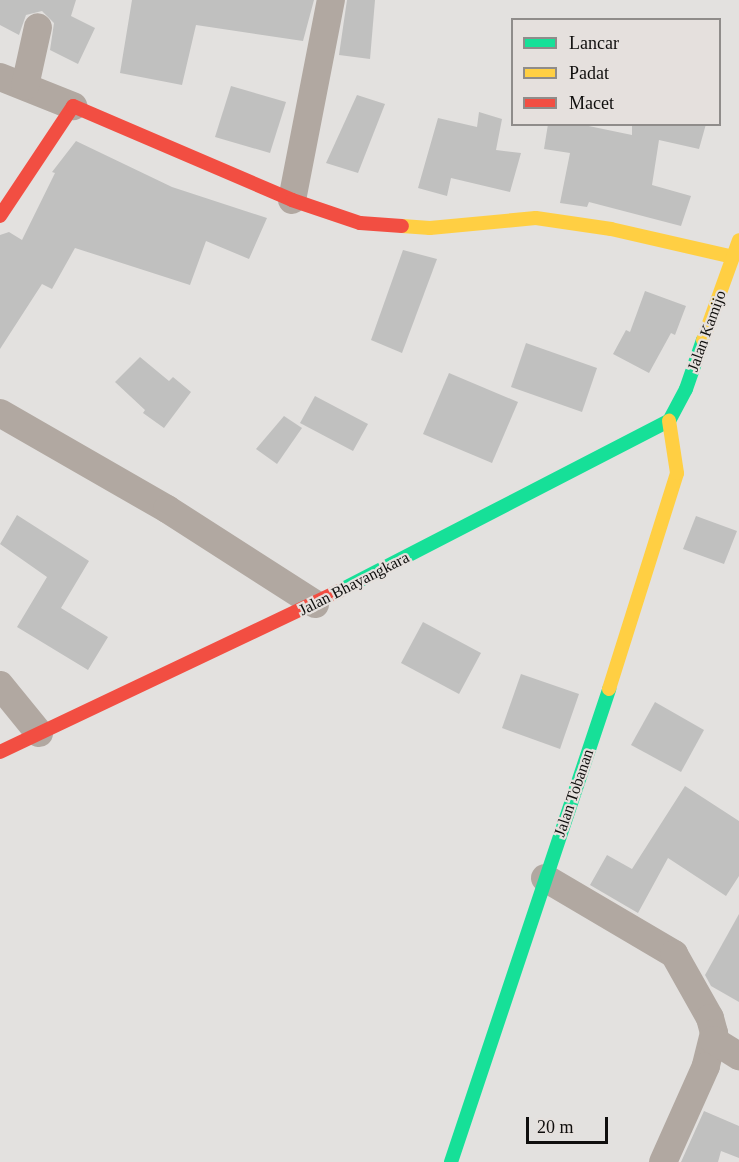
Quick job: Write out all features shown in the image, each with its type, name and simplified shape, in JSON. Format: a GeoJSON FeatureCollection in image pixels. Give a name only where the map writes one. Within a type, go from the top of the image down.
{"type":"FeatureCollection","features":[{"type":"Feature","properties":{"kind":"street"},"geometry":{"type":"LineString","coordinates":[[292,200],[331,0]]}},
{"type":"Feature","properties":{"kind":"street"},"geometry":{"type":"LineString","coordinates":[[38,27],[12,82],[292,200],[360,223],[430,228],[536,218],[611,229],[733,258]]}},
{"type":"Feature","properties":{"kind":"street"},"geometry":{"type":"LineString","coordinates":[[0,216],[73,106]]}},
{"type":"Feature","properties":{"kind":"street","name":"Jalan Kamijo"},"geometry":{"type":"LineString","coordinates":[[669,421],[686,389],[739,240]]}},
{"type":"Feature","properties":{"kind":"street"},"geometry":{"type":"LineString","coordinates":[[0,413],[167,509],[315,604]]}},
{"type":"Feature","properties":{"kind":"street","name":"Jalan Bhayangkara"},"geometry":{"type":"LineString","coordinates":[[0,752],[315,604],[669,421]]}},
{"type":"Feature","properties":{"kind":"street","name":"Jalan Tobanan"},"geometry":{"type":"LineString","coordinates":[[451,1162],[677,473],[669,421]]}},
{"type":"Feature","properties":{"kind":"street"},"geometry":{"type":"LineString","coordinates":[[0,685],[39,733]]}},
{"type":"Feature","properties":{"kind":"street"},"geometry":{"type":"LineString","coordinates":[[545,878],[674,954],[710,1018],[713,1040],[706,1066],[663,1162]]}},
{"type":"Feature","properties":{"kind":"street"},"geometry":{"type":"LineString","coordinates":[[713,1040],[739,1056]]}},
{"type":"Feature","properties":{"kind":"building"},"geometry":{"type":"Polygon","coordinates":[[[0,0],[76,0],[71,16],[95,28],[78,64],[50,50],[54,23],[42,11],[26,15],[19,35],[0,25],[0,0]]]}},
{"type":"Feature","properties":{"kind":"building"},"geometry":{"type":"Polygon","coordinates":[[[132,0],[314,0],[303,41],[196,25],[182,85],[120,73],[132,0]]]}},
{"type":"Feature","properties":{"kind":"building"},"geometry":{"type":"Polygon","coordinates":[[[347,0],[375,0],[370,59],[339,55],[347,0]]]}},
{"type":"Feature","properties":{"kind":"building"},"geometry":{"type":"Polygon","coordinates":[[[231,86],[286,102],[270,153],[215,137],[231,86]]]}},
{"type":"Feature","properties":{"kind":"building"},"geometry":{"type":"Polygon","coordinates":[[[357,95],[385,104],[358,173],[326,163],[357,95]]]}},
{"type":"Feature","properties":{"kind":"building"},"geometry":{"type":"Polygon","coordinates":[[[479,112],[502,119],[496,150],[521,153],[510,192],[451,178],[447,196],[418,188],[438,118],[477,127],[479,112]]]}},
{"type":"Feature","properties":{"kind":"building"},"geometry":{"type":"Polygon","coordinates":[[[548,126],[589,126],[632,135],[632,126],[705,126],[699,149],[659,140],[652,185],[691,196],[681,226],[589,202],[587,207],[560,203],[570,153],[544,149],[548,126]]]}},
{"type":"Feature","properties":{"kind":"building"},"geometry":{"type":"Polygon","coordinates":[[[76,141],[172,187],[267,218],[249,259],[206,241],[190,285],[75,248],[52,289],[42,284],[0,349],[0,235],[9,232],[22,240],[55,173],[52,172],[76,141]]]}},
{"type":"Feature","properties":{"kind":"building"},"geometry":{"type":"Polygon","coordinates":[[[403,250],[437,259],[402,353],[371,340],[403,250]]]}},
{"type":"Feature","properties":{"kind":"building"},"geometry":{"type":"Polygon","coordinates":[[[645,291],[686,306],[675,335],[671,333],[649,373],[613,354],[626,330],[630,332],[645,291]]]}},
{"type":"Feature","properties":{"kind":"building"},"geometry":{"type":"Polygon","coordinates":[[[526,343],[597,368],[582,412],[511,387],[526,343]]]}},
{"type":"Feature","properties":{"kind":"building"},"geometry":{"type":"Polygon","coordinates":[[[140,357],[169,381],[173,377],[191,392],[164,428],[143,413],[145,410],[115,382],[140,357]]]}},
{"type":"Feature","properties":{"kind":"building"},"geometry":{"type":"Polygon","coordinates":[[[449,373],[518,402],[492,463],[423,434],[449,373]]]}},
{"type":"Feature","properties":{"kind":"building"},"geometry":{"type":"Polygon","coordinates":[[[315,396],[368,424],[353,451],[300,423],[315,396]]]}},
{"type":"Feature","properties":{"kind":"building"},"geometry":{"type":"Polygon","coordinates":[[[284,416],[302,428],[277,464],[256,449],[284,416]]]}},
{"type":"Feature","properties":{"kind":"building"},"geometry":{"type":"Polygon","coordinates":[[[17,515],[89,561],[61,608],[108,637],[88,670],[17,627],[47,577],[0,544],[17,515]]]}},
{"type":"Feature","properties":{"kind":"building"},"geometry":{"type":"Polygon","coordinates":[[[696,516],[737,531],[724,564],[683,549],[696,516]]]}},
{"type":"Feature","properties":{"kind":"building"},"geometry":{"type":"Polygon","coordinates":[[[423,622],[481,653],[459,694],[401,663],[423,622]]]}},
{"type":"Feature","properties":{"kind":"building"},"geometry":{"type":"Polygon","coordinates":[[[521,674],[579,694],[560,749],[502,728],[521,674]]]}},
{"type":"Feature","properties":{"kind":"building"},"geometry":{"type":"Polygon","coordinates":[[[655,702],[704,730],[681,772],[631,745],[655,702]]]}},
{"type":"Feature","properties":{"kind":"building"},"geometry":{"type":"Polygon","coordinates":[[[685,786],[739,821],[739,876],[726,896],[668,858],[638,913],[590,885],[607,855],[632,869],[685,786]]]}},
{"type":"Feature","properties":{"kind":"building"},"geometry":{"type":"Polygon","coordinates":[[[739,914],[739,1002],[711,986],[705,975],[739,914]]]}},
{"type":"Feature","properties":{"kind":"building"},"geometry":{"type":"Polygon","coordinates":[[[704,1111],[739,1126],[739,1158],[721,1151],[718,1162],[681,1162],[704,1111]]]}},
{"type":"Feature","properties":{"kind":"traffic: fast"},"geometry":{"type":"LineString","coordinates":[[341,590],[669,421],[686,389],[703,340]]}},
{"type":"Feature","properties":{"kind":"traffic: fast"},"geometry":{"type":"LineString","coordinates":[[451,1162],[609,689]]}},
{"type":"Feature","properties":{"kind":"traffic: slow"},"geometry":{"type":"LineString","coordinates":[[402,226],[430,228],[536,218],[611,229],[733,257]]}},
{"type":"Feature","properties":{"kind":"traffic: slow"},"geometry":{"type":"LineString","coordinates":[[703,340],[739,240]]}},
{"type":"Feature","properties":{"kind":"traffic: slow"},"geometry":{"type":"LineString","coordinates":[[609,689],[677,473],[669,421]]}},
{"type":"Feature","properties":{"kind":"traffic: jam"},"geometry":{"type":"LineString","coordinates":[[0,216],[73,106],[292,200],[360,223],[402,226]]}},
{"type":"Feature","properties":{"kind":"traffic: jam"},"geometry":{"type":"LineString","coordinates":[[0,752],[341,590]]}}]}
